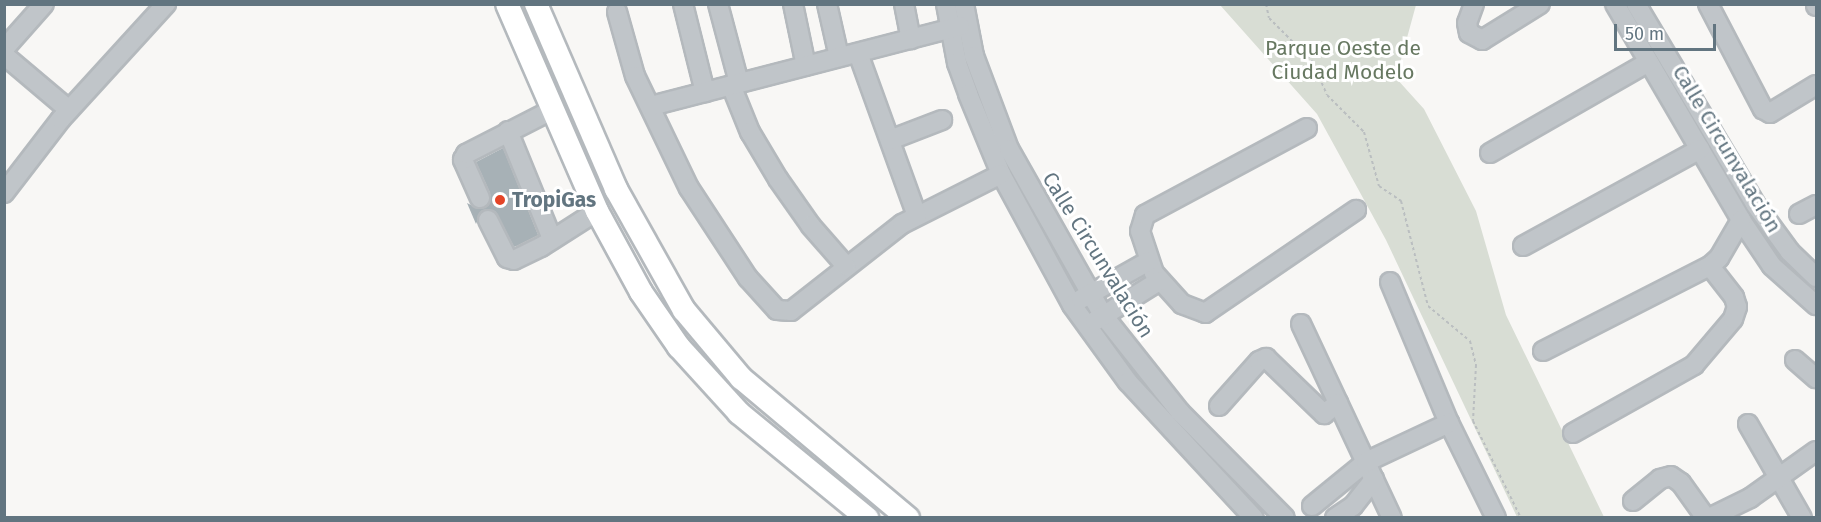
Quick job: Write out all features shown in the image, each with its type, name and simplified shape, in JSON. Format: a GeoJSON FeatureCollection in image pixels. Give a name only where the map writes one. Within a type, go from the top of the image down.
{"type":"FeatureCollection","features":[{"type":"Feature","properties":{"kind":"main road"},"geometry":{"type":"LineString","coordinates":[[507,4],[597,211],[641,292],[708,381],[739,413],[867,518]]}},
{"type":"Feature","properties":{"kind":"main road"},"geometry":{"type":"LineString","coordinates":[[536,4],[616,189],[684,310],[741,378],[908,518]]}},
{"type":"Feature","properties":{"kind":"street"},"geometry":{"type":"LineString","coordinates":[[4,49],[44,4]]}},
{"type":"Feature","properties":{"kind":"street"},"geometry":{"type":"LineString","coordinates":[[4,193],[69,110],[166,4]]}},
{"type":"Feature","properties":{"kind":"street"},"geometry":{"type":"LineString","coordinates":[[683,4],[705,92]]}},
{"type":"Feature","properties":{"kind":"street"},"geometry":{"type":"LineString","coordinates":[[718,4],[735,84],[750,132],[778,179],[811,226],[846,266]]}},
{"type":"Feature","properties":{"kind":"street"},"geometry":{"type":"LineString","coordinates":[[793,4],[806,66]]}},
{"type":"Feature","properties":{"kind":"street"},"geometry":{"type":"LineString","coordinates":[[827,4],[839,57]]}},
{"type":"Feature","properties":{"kind":"street"},"geometry":{"type":"LineString","coordinates":[[904,4],[911,39]]}},
{"type":"Feature","properties":{"kind":"street","name":"Calle Circunvalación"},"geometry":{"type":"LineString","coordinates":[[946,4],[981,77],[1009,149],[1103,315],[1180,412],[1285,518]]}},
{"type":"Feature","properties":{"kind":"street","name":"Calle Circunvalación"},"geometry":{"type":"LineString","coordinates":[[964,4],[959,27],[968,94],[1001,174],[1072,305],[1085,326],[1128,382],[1254,518]]}},
{"type":"Feature","properties":{"kind":"street"},"geometry":{"type":"LineString","coordinates":[[1474,4],[1467,23],[1470,33],[1482,40],[1540,4]]}},
{"type":"Feature","properties":{"kind":"street","name":"Calle Circunvalación"},"geometry":{"type":"LineString","coordinates":[[1615,4],[1741,220],[1772,266],[1816,305]]}},
{"type":"Feature","properties":{"kind":"street","name":"Calle Circunvalación"},"geometry":{"type":"LineString","coordinates":[[1636,4],[1755,204],[1790,252],[1816,277]]}},
{"type":"Feature","properties":{"kind":"street"},"geometry":{"type":"LineString","coordinates":[[1708,4],[1763,109],[1770,113],[1816,85]]}},
{"type":"Feature","properties":{"kind":"street"},"geometry":{"type":"LineString","coordinates":[[617,12],[635,76],[689,188],[715,231],[748,278],[777,310],[791,311],[883,236],[917,216],[1001,174]]}},
{"type":"Feature","properties":{"kind":"street"},"geometry":{"type":"LineString","coordinates":[[651,106],[959,27]]}},
{"type":"Feature","properties":{"kind":"street"},"geometry":{"type":"LineString","coordinates":[[858,53],[917,216]]}},
{"type":"Feature","properties":{"kind":"street"},"geometry":{"type":"LineString","coordinates":[[4,55],[69,110]]}},
{"type":"Feature","properties":{"kind":"street"},"geometry":{"type":"LineString","coordinates":[[1490,153],[1648,62]]}},
{"type":"Feature","properties":{"kind":"street"},"geometry":{"type":"LineString","coordinates":[[480,198],[463,160],[466,154],[552,110]]}},
{"type":"Feature","properties":{"kind":"street"},"geometry":{"type":"LineString","coordinates":[[890,140],[942,120]]}},
{"type":"Feature","properties":{"kind":"street"},"geometry":{"type":"LineString","coordinates":[[1307,128],[1145,215],[1140,231],[1149,261],[1159,281],[1182,304],[1205,314],[1356,210]]}},
{"type":"Feature","properties":{"kind":"street"},"geometry":{"type":"LineString","coordinates":[[508,131],[552,239]]}},
{"type":"Feature","properties":{"kind":"street"},"geometry":{"type":"LineString","coordinates":[[1523,246],[1700,149]]}},
{"type":"Feature","properties":{"kind":"street"},"geometry":{"type":"LineString","coordinates":[[1799,214],[1816,205]]}},
{"type":"Feature","properties":{"kind":"street"},"geometry":{"type":"LineString","coordinates":[[488,219],[507,258],[514,260],[597,211]]}},
{"type":"Feature","properties":{"kind":"street"},"geometry":{"type":"LineString","coordinates":[[1543,351],[1710,266],[1719,258],[1741,220]]}},
{"type":"Feature","properties":{"kind":"street"},"geometry":{"type":"LineString","coordinates":[[1072,305],[1149,261]]}},
{"type":"Feature","properties":{"kind":"street"},"geometry":{"type":"LineString","coordinates":[[1573,434],[1694,365],[1733,319],[1737,307],[1734,297],[1710,266]]}},
{"type":"Feature","properties":{"kind":"street"},"geometry":{"type":"LineString","coordinates":[[1085,326],[1159,281]]}},
{"type":"Feature","properties":{"kind":"street"},"geometry":{"type":"LineString","coordinates":[[1390,282],[1449,423],[1496,518]]}},
{"type":"Feature","properties":{"kind":"street"},"geometry":{"type":"LineString","coordinates":[[1301,324],[1392,518]]}},
{"type":"Feature","properties":{"kind":"street"},"geometry":{"type":"LineString","coordinates":[[1219,406],[1259,361],[1266,358],[1324,414],[1338,403]]}},
{"type":"Feature","properties":{"kind":"street"},"geometry":{"type":"LineString","coordinates":[[1795,360],[1816,378]]}},
{"type":"Feature","properties":{"kind":"street"},"geometry":{"type":"LineString","coordinates":[[1312,506],[1366,462],[1449,423]]}},
{"type":"Feature","properties":{"kind":"street"},"geometry":{"type":"LineString","coordinates":[[1748,424],[1802,518]]}},
{"type":"Feature","properties":{"kind":"street"},"geometry":{"type":"LineString","coordinates":[[1633,501],[1660,479],[1671,476],[1681,483],[1707,518],[1780,479],[1816,451]]}},
{"type":"Feature","properties":{"kind":"street"},"geometry":{"type":"LineString","coordinates":[[1335,518],[1352,512],[1374,479]]}},
{"type":"Feature","properties":{"kind":"path"},"geometry":{"type":"LineString","coordinates":[[1266,4],[1269,18],[1312,62],[1327,95],[1364,132],[1379,186],[1401,201],[1428,306],[1470,341],[1476,365],[1473,421],[1521,518]]}},
{"type":"Feature","properties":{"kind":"green space","name":"Parque Oeste de Ciudad Modelo"},"geometry":{"type":"Polygon","coordinates":[[[1220,5],[1416,5],[1396,78],[1424,109],[1476,211],[1506,315],[1604,517],[1517,517],[1386,240],[1317,114],[1220,5]]]}},
{"type":"Feature","properties":{"kind":"building","name":"TropiGas"},"geometry":{"type":"Polygon","coordinates":[[[503,148],[538,235],[514,247],[495,211],[482,210],[476,224],[467,203],[479,209],[489,204],[490,193],[476,162],[503,148]]]}},
{"type":"Feature","properties":{"kind":"place","name":"TropiGas"},"geometry":{"type":"Point","coordinates":[500,200]}}]}
